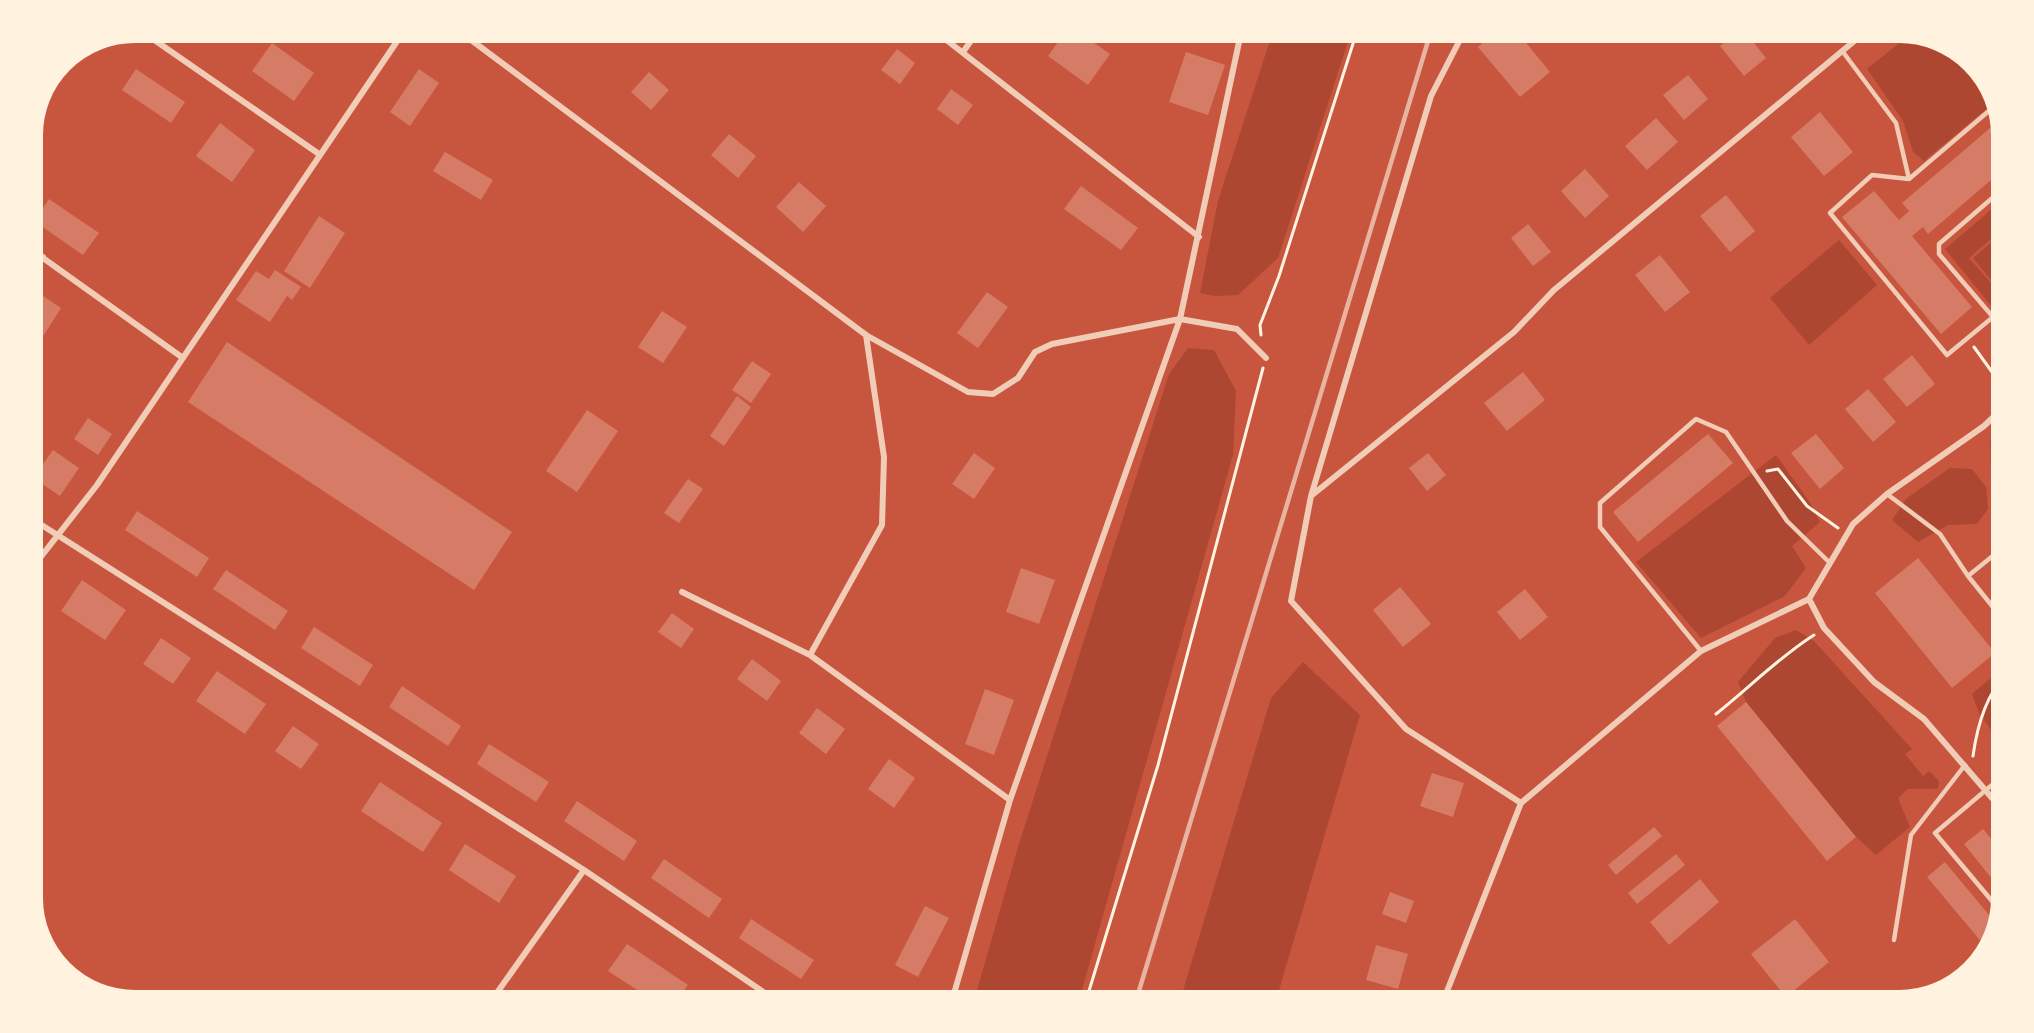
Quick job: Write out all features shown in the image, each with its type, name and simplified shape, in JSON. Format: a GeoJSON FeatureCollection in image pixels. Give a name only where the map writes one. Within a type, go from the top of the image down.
{"type":"FeatureCollection","features":[{"type":"Feature","properties":{"kind":"street"},"geometry":{"type":"LineString","coordinates":[[153,39],[320,154]]}},
{"type":"Feature","properties":{"kind":"street"},"geometry":{"type":"LineString","coordinates":[[39,558],[97,485],[398,39]]}},
{"type":"Feature","properties":{"kind":"street"},"geometry":{"type":"LineString","coordinates":[[470,39],[866,334],[968,392],[993,394],[1018,378],[1035,352],[1053,344],[1180,319],[1237,329],[1266,358]]}},
{"type":"Feature","properties":{"kind":"street"},"geometry":{"type":"LineString","coordinates":[[946,39],[1199,237]]}},
{"type":"Feature","properties":{"kind":"street"},"geometry":{"type":"LineString","coordinates":[[963,52],[972,39]]}},
{"type":"Feature","properties":{"kind":"street"},"geometry":{"type":"LineString","coordinates":[[954,994],[1010,800],[1180,319],[1240,39]]}},
{"type":"Feature","properties":{"kind":"street"},"geometry":{"type":"LineString","coordinates":[[1460,39],[1431,96],[1311,496],[1291,601],[1406,729],[1521,803]]}},
{"type":"Feature","properties":{"kind":"street"},"geometry":{"type":"LineString","coordinates":[[1311,496],[1514,332],[1554,290],[1858,39]]}},
{"type":"Feature","properties":{"kind":"street"},"geometry":{"type":"LineString","coordinates":[[39,254],[183,357]]}},
{"type":"Feature","properties":{"kind":"street"},"geometry":{"type":"LineString","coordinates":[[39,263],[43,257]]}},
{"type":"Feature","properties":{"kind":"street"},"geometry":{"type":"LineString","coordinates":[[810,655],[882,525],[884,457],[866,334]]}},
{"type":"Feature","properties":{"kind":"street"},"geometry":{"type":"LineString","coordinates":[[1446,994],[1521,803],[1701,651],[1809,599],[1853,524],[1887,494],[1984,426],[1995,416]]}},
{"type":"Feature","properties":{"kind":"street"},"geometry":{"type":"LineString","coordinates":[[39,524],[584,870],[765,994]]}},
{"type":"Feature","properties":{"kind":"street"},"geometry":{"type":"LineString","coordinates":[[682,592],[810,655],[1010,800]]}},
{"type":"Feature","properties":{"kind":"street"},"geometry":{"type":"LineString","coordinates":[[1809,599],[1824,628],[1874,682],[1924,719],[1995,800]]}},
{"type":"Feature","properties":{"kind":"street"},"geometry":{"type":"LineString","coordinates":[[497,994],[584,870]]}},
{"type":"Feature","properties":{"kind":"lane"},"geometry":{"type":"LineString","coordinates":[[1843,52],[1896,123],[1909,179]]}},
{"type":"Feature","properties":{"kind":"lane"},"geometry":{"type":"LineString","coordinates":[[1991,109],[1909,179],[1872,175],[1830,213],[1947,355],[1993,317],[1939,254],[1939,244],[1995,196]]}},
{"type":"Feature","properties":{"kind":"lane"},"geometry":{"type":"LineString","coordinates":[[1701,651],[1600,527],[1600,503],[1696,419],[1726,432],[1787,521],[1830,564]]}},
{"type":"Feature","properties":{"kind":"lane"},"geometry":{"type":"LineString","coordinates":[[1887,494],[1940,534],[1968,576],[1995,610]]}},
{"type":"Feature","properties":{"kind":"lane"},"geometry":{"type":"LineString","coordinates":[[1968,576],[1995,554]]}},
{"type":"Feature","properties":{"kind":"lane"},"geometry":{"type":"LineString","coordinates":[[1894,940],[1911,835],[1965,765]]}},
{"type":"Feature","properties":{"kind":"lane"},"geometry":{"type":"LineString","coordinates":[[1994,905],[1935,833],[1995,783]]}},
{"type":"Feature","properties":{"kind":"path"},"geometry":{"type":"LineString","coordinates":[[1088,994],[1158,765],[1266,358],[1260,325],[1280,276],[1355,39]]}},
{"type":"Feature","properties":{"kind":"path"},"geometry":{"type":"LineString","coordinates":[[1968,338],[1995,376]]}},
{"type":"Feature","properties":{"kind":"path"},"geometry":{"type":"LineString","coordinates":[[1755,473],[1778,470],[1807,506],[1847,534]]}},
{"type":"Feature","properties":{"kind":"path"},"geometry":{"type":"LineString","coordinates":[[1716,714],[1774,667],[1792,649],[1824,628]]}},
{"type":"Feature","properties":{"kind":"path"},"geometry":{"type":"LineString","coordinates":[[1971,772],[1977,728],[1995,690]]}},
{"type":"Feature","properties":{"kind":"shaded area"},"geometry":{"type":"Polygon","coordinates":[[[1270,39],[1349,39],[1278,258],[1238,295],[1215,296],[1200,293],[1218,201],[1270,39]]]}},
{"type":"Feature","properties":{"kind":"shaded area"},"geometry":{"type":"Polygon","coordinates":[[[1904,39],[1924,42],[1953,55],[1962,63],[1979,81],[1990,106],[1924,161],[1913,152],[1903,121],[1867,69],[1904,39]]]}},
{"type":"Feature","properties":{"kind":"shaded area"},"geometry":{"type":"Polygon","coordinates":[[[1995,206],[1995,236],[1969,258],[1991,283],[1995,280],[1995,311],[1945,249],[1995,206]]]}},
{"type":"Feature","properties":{"kind":"shaded area"},"geometry":{"type":"Polygon","coordinates":[[[1995,239],[1995,275],[1990,279],[1973,258],[1995,239]]]}},
{"type":"Feature","properties":{"kind":"shaded area"},"geometry":{"type":"Polygon","coordinates":[[[1839,240],[1877,285],[1809,345],[1770,298],[1839,240]]]}},
{"type":"Feature","properties":{"kind":"shaded area"},"geometry":{"type":"Polygon","coordinates":[[[1188,348],[1214,350],[1236,391],[1233,455],[1081,994],[976,994],[1019,844],[1169,374],[1188,348]]]}},
{"type":"Feature","properties":{"kind":"shaded area"},"geometry":{"type":"Polygon","coordinates":[[[1995,436],[1995,468],[1991,464],[1990,440],[1995,436]]]}},
{"type":"Feature","properties":{"kind":"shaded area"},"geometry":{"type":"Polygon","coordinates":[[[1776,455],[1811,504],[1820,522],[1792,546],[1806,568],[1785,596],[1701,638],[1636,562],[1776,455]]]}},
{"type":"Feature","properties":{"kind":"shaded area"},"geometry":{"type":"Polygon","coordinates":[[[1950,468],[1972,469],[1986,487],[1988,509],[1977,524],[1948,525],[1918,542],[1892,520],[1907,498],[1950,468]]]}},
{"type":"Feature","properties":{"kind":"shaded area"},"geometry":{"type":"Polygon","coordinates":[[[1796,630],[1814,641],[1912,749],[1905,754],[1923,776],[1929,771],[1939,781],[1938,789],[1908,789],[1898,798],[1910,827],[1876,855],[1856,837],[1746,702],[1738,682],[1775,638],[1796,630]]]}},
{"type":"Feature","properties":{"kind":"shaded area"},"geometry":{"type":"Polygon","coordinates":[[[1303,662],[1360,715],[1278,994],[1182,994],[1271,698],[1303,662]]]}},
{"type":"Feature","properties":{"kind":"shaded area"},"geometry":{"type":"Polygon","coordinates":[[[1995,674],[1995,731],[1991,730],[1979,713],[1972,694],[1995,674]]]}},
{"type":"Feature","properties":{"kind":"building"},"geometry":{"type":"Polygon","coordinates":[[[1060,39],[1089,39],[1110,54],[1088,85],[1048,56],[1060,39]]]}},
{"type":"Feature","properties":{"kind":"building"},"geometry":{"type":"Polygon","coordinates":[[[1487,39],[1523,39],[1550,72],[1520,97],[1478,47],[1487,39]]]}},
{"type":"Feature","properties":{"kind":"building"},"geometry":{"type":"Polygon","coordinates":[[[1729,39],[1751,39],[1766,58],[1744,76],[1720,46],[1729,39]]]}},
{"type":"Feature","properties":{"kind":"building"},"geometry":{"type":"Polygon","coordinates":[[[272,43],[314,73],[294,101],[252,71],[272,43]]]}},
{"type":"Feature","properties":{"kind":"building"},"geometry":{"type":"Polygon","coordinates":[[[897,49],[915,63],[900,84],[881,70],[897,49]]]}},
{"type":"Feature","properties":{"kind":"building"},"geometry":{"type":"Polygon","coordinates":[[[1186,52],[1225,65],[1208,115],[1169,102],[1186,52]]]}},
{"type":"Feature","properties":{"kind":"building"},"geometry":{"type":"Polygon","coordinates":[[[136,69],[185,102],[171,123],[122,90],[136,69]]]}},
{"type":"Feature","properties":{"kind":"building"},"geometry":{"type":"Polygon","coordinates":[[[419,69],[439,83],[410,126],[390,112],[419,69]]]}},
{"type":"Feature","properties":{"kind":"building"},"geometry":{"type":"Polygon","coordinates":[[[649,72],[669,90],[651,110],[631,92],[649,72]]]}},
{"type":"Feature","properties":{"kind":"building"},"geometry":{"type":"Polygon","coordinates":[[[1688,75],[1708,99],[1684,120],[1663,95],[1688,75]]]}},
{"type":"Feature","properties":{"kind":"building"},"geometry":{"type":"Polygon","coordinates":[[[951,89],[973,105],[958,125],[937,109],[951,89]]]}},
{"type":"Feature","properties":{"kind":"building"},"geometry":{"type":"Polygon","coordinates":[[[1820,112],[1853,152],[1824,176],[1791,137],[1820,112]]]}},
{"type":"Feature","properties":{"kind":"building"},"geometry":{"type":"Polygon","coordinates":[[[1656,118],[1678,142],[1647,170],[1625,146],[1656,118]]]}},
{"type":"Feature","properties":{"kind":"building"},"geometry":{"type":"Polygon","coordinates":[[[220,123],[255,150],[232,182],[196,156],[220,123]]]}},
{"type":"Feature","properties":{"kind":"building"},"geometry":{"type":"Polygon","coordinates":[[[1994,124],[1995,177],[1928,234],[1923,227],[1912,236],[1972,307],[1941,334],[1842,217],[1874,191],[1899,220],[1909,211],[1902,203],[1994,124]]]}},
{"type":"Feature","properties":{"kind":"building"},"geometry":{"type":"Polygon","coordinates":[[[729,134],[756,156],[738,178],[711,155],[729,134]]]}},
{"type":"Feature","properties":{"kind":"building"},"geometry":{"type":"Polygon","coordinates":[[[445,152],[493,180],[481,200],[433,171],[445,152]]]}},
{"type":"Feature","properties":{"kind":"building"},"geometry":{"type":"Polygon","coordinates":[[[1585,169],[1609,196],[1585,218],[1561,191],[1585,169]]]}},
{"type":"Feature","properties":{"kind":"building"},"geometry":{"type":"Polygon","coordinates":[[[799,182],[826,206],[803,232],[776,207],[799,182]]]}},
{"type":"Feature","properties":{"kind":"building"},"geometry":{"type":"Polygon","coordinates":[[[1081,186],[1138,228],[1121,250],[1064,209],[1081,186]]]}},
{"type":"Feature","properties":{"kind":"building"},"geometry":{"type":"Polygon","coordinates":[[[1726,195],[1755,231],[1730,252],[1700,216],[1726,195]]]}},
{"type":"Feature","properties":{"kind":"building"},"geometry":{"type":"Polygon","coordinates":[[[49,199],[99,233],[83,255],[39,224],[39,214],[49,199]]]}},
{"type":"Feature","properties":{"kind":"building"},"geometry":{"type":"Polygon","coordinates":[[[319,216],[345,233],[310,288],[284,271],[319,216]]]}},
{"type":"Feature","properties":{"kind":"building"},"geometry":{"type":"Polygon","coordinates":[[[1528,224],[1551,252],[1533,266],[1511,238],[1528,224]]]}},
{"type":"Feature","properties":{"kind":"building"},"geometry":{"type":"Polygon","coordinates":[[[1660,255],[1690,292],[1665,312],[1635,275],[1660,255]]]}},
{"type":"Feature","properties":{"kind":"building"},"geometry":{"type":"Polygon","coordinates":[[[275,270],[301,287],[292,300],[287,296],[270,322],[236,300],[256,271],[269,279],[275,270]]]}},
{"type":"Feature","properties":{"kind":"building"},"geometry":{"type":"Polygon","coordinates":[[[987,292],[1008,307],[978,348],[957,333],[987,292]]]}},
{"type":"Feature","properties":{"kind":"building"},"geometry":{"type":"Polygon","coordinates":[[[40,294],[61,308],[44,335],[39,332],[40,294]]]}},
{"type":"Feature","properties":{"kind":"building"},"geometry":{"type":"Polygon","coordinates":[[[662,311],[687,327],[663,363],[638,347],[662,311]]]}},
{"type":"Feature","properties":{"kind":"building"},"geometry":{"type":"Polygon","coordinates":[[[227,342],[512,532],[474,590],[188,402],[227,342]]]}},
{"type":"Feature","properties":{"kind":"building"},"geometry":{"type":"Polygon","coordinates":[[[1912,355],[1935,384],[1907,407],[1883,379],[1912,355]]]}},
{"type":"Feature","properties":{"kind":"building"},"geometry":{"type":"Polygon","coordinates":[[[752,361],[771,374],[751,403],[732,390],[752,361]]]}},
{"type":"Feature","properties":{"kind":"building"},"geometry":{"type":"Polygon","coordinates":[[[1523,372],[1545,400],[1507,431],[1484,403],[1523,372]]]}},
{"type":"Feature","properties":{"kind":"building"},"geometry":{"type":"Polygon","coordinates":[[[1868,389],[1896,422],[1873,442],[1845,409],[1868,389]]]}},
{"type":"Feature","properties":{"kind":"building"},"geometry":{"type":"Polygon","coordinates":[[[737,396],[751,407],[724,446],[710,436],[737,396]]]}},
{"type":"Feature","properties":{"kind":"building"},"geometry":{"type":"Polygon","coordinates":[[[587,410],[618,431],[577,492],[546,471],[587,410]]]}},
{"type":"Feature","properties":{"kind":"building"},"geometry":{"type":"Polygon","coordinates":[[[88,418],[112,434],[98,455],[74,439],[88,418]]]}},
{"type":"Feature","properties":{"kind":"building"},"geometry":{"type":"Polygon","coordinates":[[[1708,434],[1733,463],[1638,542],[1613,512],[1708,434]]]}},
{"type":"Feature","properties":{"kind":"building"},"geometry":{"type":"Polygon","coordinates":[[[1816,434],[1844,468],[1820,489],[1791,453],[1816,434]]]}},
{"type":"Feature","properties":{"kind":"building"},"geometry":{"type":"Polygon","coordinates":[[[53,450],[79,468],[60,496],[39,482],[39,470],[53,450]]]}},
{"type":"Feature","properties":{"kind":"building"},"geometry":{"type":"Polygon","coordinates":[[[974,453],[995,468],[974,499],[952,484],[974,453]]]}},
{"type":"Feature","properties":{"kind":"building"},"geometry":{"type":"Polygon","coordinates":[[[1428,453],[1446,475],[1427,491],[1409,468],[1428,453]]]}},
{"type":"Feature","properties":{"kind":"building"},"geometry":{"type":"Polygon","coordinates":[[[688,479],[703,489],[679,523],[664,513],[688,479]]]}},
{"type":"Feature","properties":{"kind":"building"},"geometry":{"type":"Polygon","coordinates":[[[137,511],[209,558],[197,577],[125,530],[137,511]]]}},
{"type":"Feature","properties":{"kind":"building"},"geometry":{"type":"Polygon","coordinates":[[[1918,558],[1995,653],[1952,688],[1875,593],[1918,558]]]}},
{"type":"Feature","properties":{"kind":"building"},"geometry":{"type":"Polygon","coordinates":[[[1021,568],[1055,580],[1039,624],[1006,612],[1021,568]]]}},
{"type":"Feature","properties":{"kind":"building"},"geometry":{"type":"Polygon","coordinates":[[[226,570],[288,611],[275,630],[213,589],[226,570]]]}},
{"type":"Feature","properties":{"kind":"building"},"geometry":{"type":"Polygon","coordinates":[[[82,580],[126,610],[105,640],[61,611],[82,580]]]}},
{"type":"Feature","properties":{"kind":"building"},"geometry":{"type":"Polygon","coordinates":[[[1400,587],[1431,624],[1403,647],[1373,610],[1400,587]]]}},
{"type":"Feature","properties":{"kind":"building"},"geometry":{"type":"Polygon","coordinates":[[[1525,589],[1548,617],[1520,640],[1497,612],[1525,589]]]}},
{"type":"Feature","properties":{"kind":"building"},"geometry":{"type":"Polygon","coordinates":[[[672,613],[694,629],[681,648],[658,632],[672,613]]]}},
{"type":"Feature","properties":{"kind":"building"},"geometry":{"type":"Polygon","coordinates":[[[314,627],[373,665],[360,686],[301,648],[314,627]]]}},
{"type":"Feature","properties":{"kind":"building"},"geometry":{"type":"Polygon","coordinates":[[[161,638],[191,658],[173,684],[143,664],[161,638]]]}},
{"type":"Feature","properties":{"kind":"building"},"geometry":{"type":"Polygon","coordinates":[[[752,659],[781,681],[767,701],[737,679],[752,659]]]}},
{"type":"Feature","properties":{"kind":"building"},"geometry":{"type":"Polygon","coordinates":[[[217,671],[266,704],[245,734],[196,701],[217,671]]]}},
{"type":"Feature","properties":{"kind":"building"},"geometry":{"type":"Polygon","coordinates":[[[402,686],[461,726],[448,746],[389,707],[402,686]]]}},
{"type":"Feature","properties":{"kind":"building"},"geometry":{"type":"Polygon","coordinates":[[[985,689],[1014,700],[994,755],[965,744],[985,689]]]}},
{"type":"Feature","properties":{"kind":"building"},"geometry":{"type":"Polygon","coordinates":[[[1746,702],[1856,837],[1827,861],[1717,726],[1746,702]]]}},
{"type":"Feature","properties":{"kind":"building"},"geometry":{"type":"Polygon","coordinates":[[[817,708],[845,729],[826,754],[799,733],[817,708]]]}},
{"type":"Feature","properties":{"kind":"building"},"geometry":{"type":"Polygon","coordinates":[[[293,726],[319,744],[301,769],[275,751],[293,726]]]}},
{"type":"Feature","properties":{"kind":"building"},"geometry":{"type":"Polygon","coordinates":[[[489,744],[549,782],[536,802],[477,764],[489,744]]]}},
{"type":"Feature","properties":{"kind":"building"},"geometry":{"type":"Polygon","coordinates":[[[889,759],[915,778],[894,808],[868,789],[889,759]]]}},
{"type":"Feature","properties":{"kind":"building"},"geometry":{"type":"Polygon","coordinates":[[[1432,773],[1464,783],[1453,817],[1420,806],[1432,773]]]}},
{"type":"Feature","properties":{"kind":"building"},"geometry":{"type":"Polygon","coordinates":[[[380,782],[442,823],[423,852],[361,811],[380,782]]]}},
{"type":"Feature","properties":{"kind":"building"},"geometry":{"type":"Polygon","coordinates":[[[577,801],[637,841],[624,861],[564,821],[577,801]]]}},
{"type":"Feature","properties":{"kind":"building"},"geometry":{"type":"Polygon","coordinates":[[[1654,827],[1662,836],[1616,875],[1608,865],[1654,827]]]}},
{"type":"Feature","properties":{"kind":"building"},"geometry":{"type":"Polygon","coordinates":[[[1983,829],[1995,844],[1995,883],[1964,844],[1983,829]]]}},
{"type":"Feature","properties":{"kind":"building"},"geometry":{"type":"Polygon","coordinates":[[[465,844],[516,876],[499,903],[449,870],[465,844]]]}},
{"type":"Feature","properties":{"kind":"building"},"geometry":{"type":"Polygon","coordinates":[[[1676,854],[1685,865],[1637,904],[1628,893],[1676,854]]]}},
{"type":"Feature","properties":{"kind":"building"},"geometry":{"type":"Polygon","coordinates":[[[664,859],[722,899],[709,918],[651,878],[664,859]]]}},
{"type":"Feature","properties":{"kind":"building"},"geometry":{"type":"Polygon","coordinates":[[[1945,862],[1992,919],[1983,944],[1927,877],[1945,862]]]}},
{"type":"Feature","properties":{"kind":"building"},"geometry":{"type":"Polygon","coordinates":[[[1700,879],[1719,902],[1669,945],[1650,922],[1700,879]]]}},
{"type":"Feature","properties":{"kind":"building"},"geometry":{"type":"Polygon","coordinates":[[[1390,892],[1414,901],[1406,923],[1382,914],[1390,892]]]}},
{"type":"Feature","properties":{"kind":"building"},"geometry":{"type":"Polygon","coordinates":[[[925,906],[949,918],[918,977],[895,965],[925,906]]]}},
{"type":"Feature","properties":{"kind":"building"},"geometry":{"type":"Polygon","coordinates":[[[751,919],[814,960],[801,979],[739,938],[751,919]]]}},
{"type":"Feature","properties":{"kind":"building"},"geometry":{"type":"Polygon","coordinates":[[[1795,919],[1829,962],[1790,994],[1784,994],[1751,954],[1795,919]]]}},
{"type":"Feature","properties":{"kind":"building"},"geometry":{"type":"Polygon","coordinates":[[[627,944],[688,985],[681,994],[644,994],[608,971],[627,944]]]}},
{"type":"Feature","properties":{"kind":"building"},"geometry":{"type":"Polygon","coordinates":[[[1376,945],[1408,954],[1398,989],[1366,980],[1376,945]]]}},
{"type":"Feature","properties":{"kind":"railway"},"geometry":{"type":"LineString","coordinates":[[1138,994],[1429,39]]}}]}
